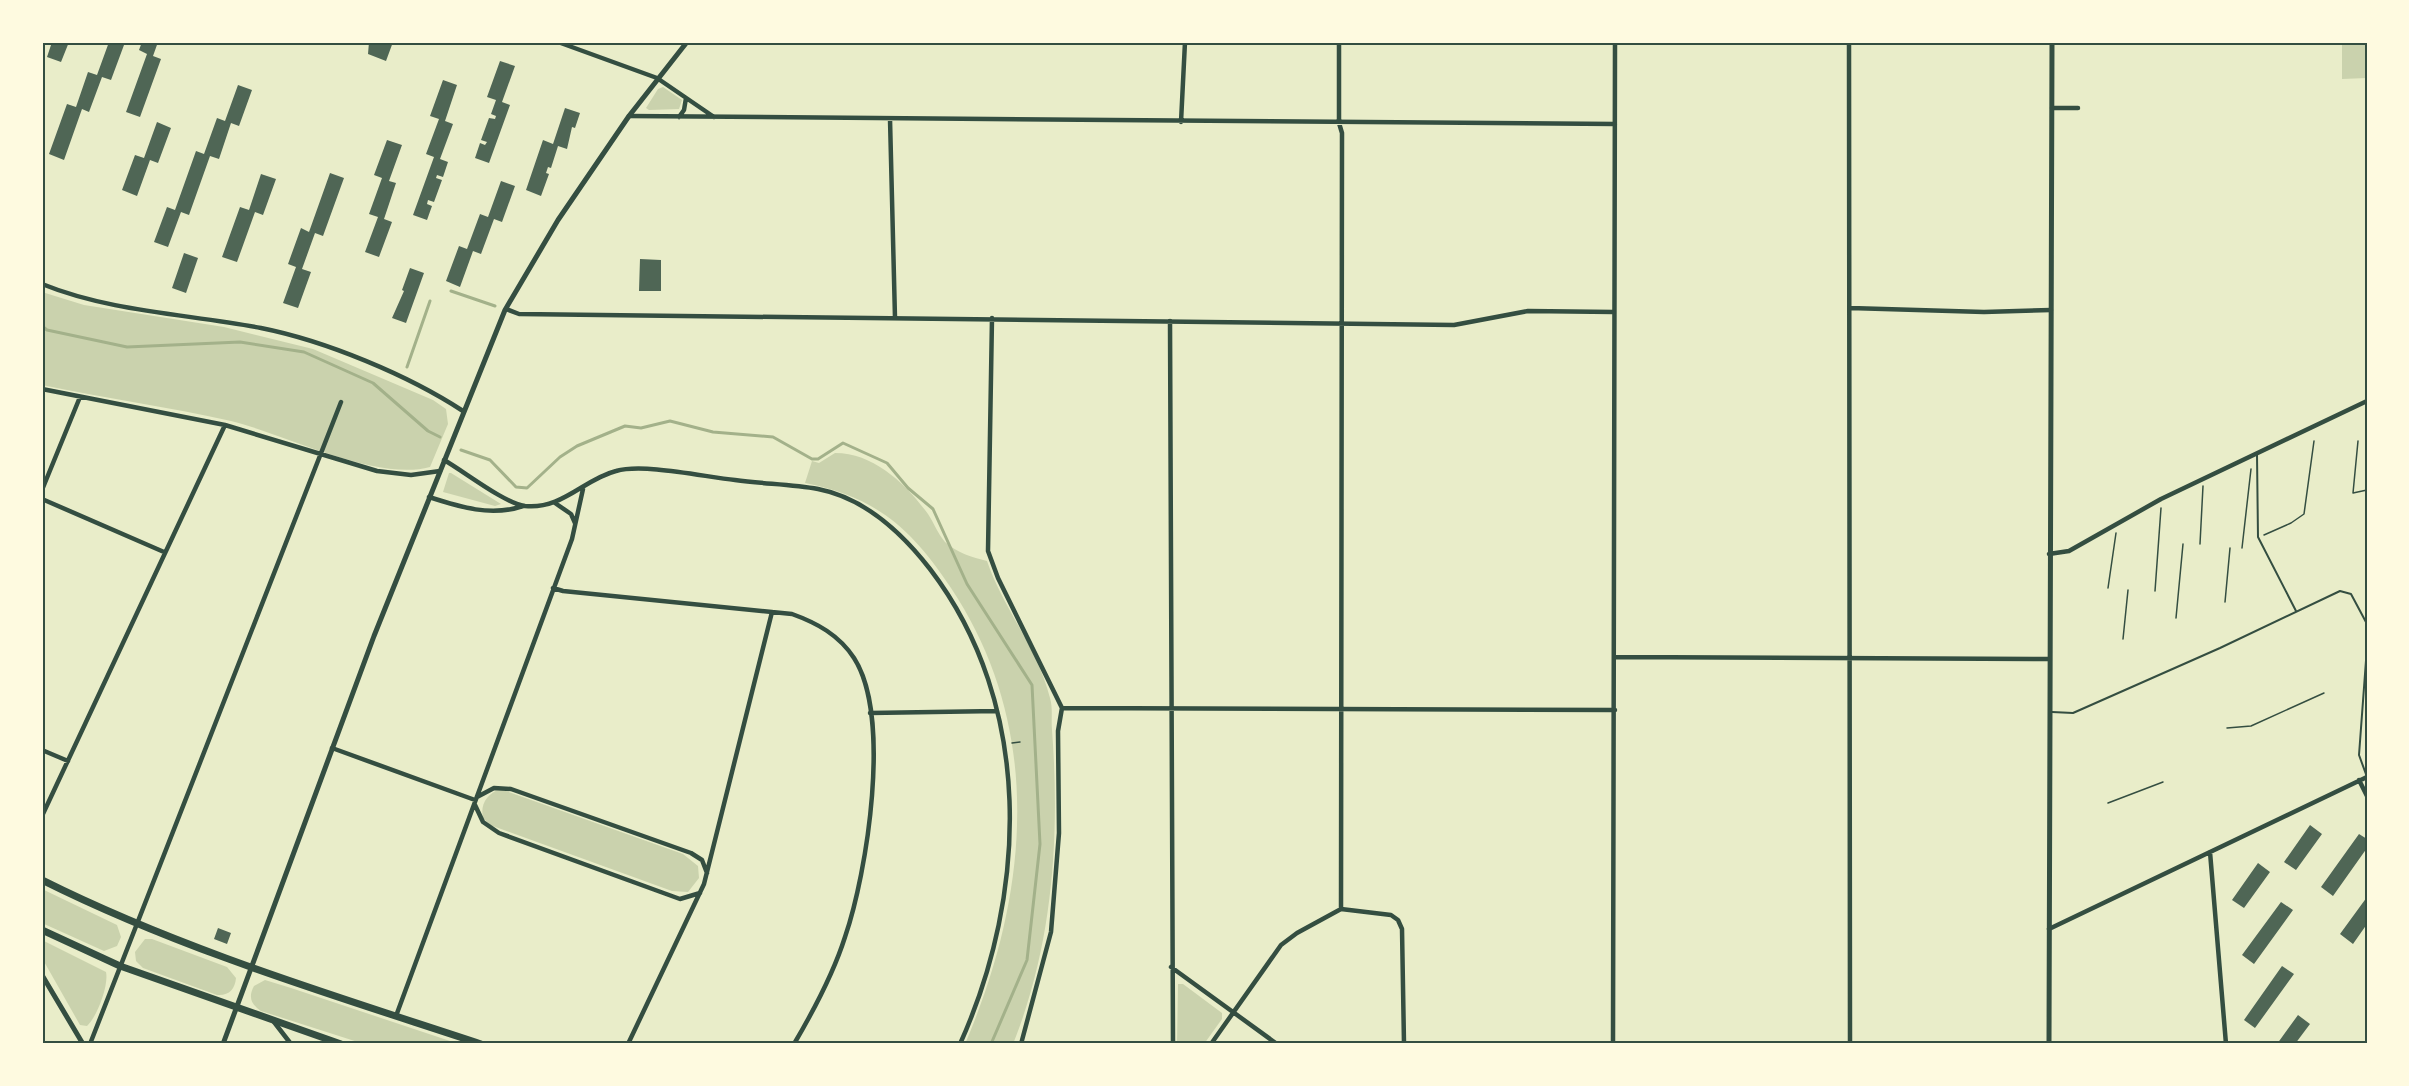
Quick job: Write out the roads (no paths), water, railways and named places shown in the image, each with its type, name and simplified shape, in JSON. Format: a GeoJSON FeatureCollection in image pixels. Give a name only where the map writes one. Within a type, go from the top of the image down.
{"type":"FeatureCollection","features":[{"type":"Feature","properties":{"kind":"main road"},"geometry":{"type":"LineString","coordinates":[[42,880],[136,925],[481,1044]]}},
{"type":"Feature","properties":{"kind":"main road"},"geometry":{"type":"LineString","coordinates":[[42,930],[120,966],[236,1009],[341,1044]]}},
{"type":"Feature","properties":{"kind":"street"},"geometry":{"type":"LineString","coordinates":[[558,42],[657,78],[717,118]]}},
{"type":"Feature","properties":{"kind":"street"},"geometry":{"type":"LineString","coordinates":[[223,1044],[332,748],[463,411],[506,309],[558,219],[629,116],[687,42]]}},
{"type":"Feature","properties":{"kind":"street"},"geometry":{"type":"LineString","coordinates":[[1181,122],[1185,42]]}},
{"type":"Feature","properties":{"kind":"street"},"geometry":{"type":"LineString","coordinates":[[1339,42],[1339,123],[1342,133],[1341,909]]}},
{"type":"Feature","properties":{"kind":"street"},"geometry":{"type":"LineString","coordinates":[[1613,1044],[1615,42]]}},
{"type":"Feature","properties":{"kind":"street"},"geometry":{"type":"LineString","coordinates":[[1849,42],[1850,1044]]}},
{"type":"Feature","properties":{"kind":"street"},"geometry":{"type":"LineString","coordinates":[[2049,1044],[2052,42]]}},
{"type":"Feature","properties":{"kind":"street"},"geometry":{"type":"LineString","coordinates":[[679,117],[684,110],[686,98]]}},
{"type":"Feature","properties":{"kind":"street"},"geometry":{"type":"LineString","coordinates":[[2052,108],[2078,108]]}},
{"type":"Feature","properties":{"kind":"street"},"geometry":{"type":"LineString","coordinates":[[629,116],[1615,124]]}},
{"type":"Feature","properties":{"kind":"street"},"geometry":{"type":"LineString","coordinates":[[890,119],[896,318]]}},
{"type":"Feature","properties":{"kind":"street"},"geometry":{"type":"LineString","coordinates":[[42,284],[92,300],[296,336],[355,358],[435,394],[463,411]]}},
{"type":"Feature","properties":{"kind":"street"},"geometry":{"type":"LineString","coordinates":[[1850,308],[1984,312],[2051,310]]}},
{"type":"Feature","properties":{"kind":"street"},"geometry":{"type":"LineString","coordinates":[[506,309],[519,314],[1454,325],[1528,311],[1614,312]]}},
{"type":"Feature","properties":{"kind":"street"},"geometry":{"type":"LineString","coordinates":[[992,318],[988,551],[998,578],[1062,708],[1058,731],[1059,833],[1051,932],[1021,1044]]}},
{"type":"Feature","properties":{"kind":"street"},"geometry":{"type":"LineString","coordinates":[[1170,321],[1173,1044]]}},
{"type":"Feature","properties":{"kind":"street"},"geometry":{"type":"LineString","coordinates":[[42,389],[225,424],[321,454],[400,475],[440,471]]}},
{"type":"Feature","properties":{"kind":"street"},"geometry":{"type":"LineString","coordinates":[[42,490],[80,397]]}},
{"type":"Feature","properties":{"kind":"street"},"geometry":{"type":"LineString","coordinates":[[2049,554],[2069,551],[2161,499],[2367,401]]}},
{"type":"Feature","properties":{"kind":"street"},"geometry":{"type":"LineString","coordinates":[[90,1044],[341,402]]}},
{"type":"Feature","properties":{"kind":"street"},"geometry":{"type":"LineString","coordinates":[[42,816],[225,424]]}},
{"type":"Feature","properties":{"kind":"street"},"geometry":{"type":"LineString","coordinates":[[444,460],[523,506]]}},
{"type":"Feature","properties":{"kind":"street"},"geometry":{"type":"LineString","coordinates":[[429,497],[461,507],[492,511],[555,503],[612,472],[634,469],[821,489],[870,511],[908,542],[961,613],[982,660],[1005,743],[1010,809],[1006,885],[993,951],[960,1044]]}},
{"type":"Feature","properties":{"kind":"street"},"geometry":{"type":"LineString","coordinates":[[396,1016],[554,588],[575,524],[583,489]]}},
{"type":"Feature","properties":{"kind":"street"},"geometry":{"type":"LineString","coordinates":[[42,499],[164,552]]}},
{"type":"Feature","properties":{"kind":"street"},"geometry":{"type":"LineString","coordinates":[[555,503],[571,514],[575,524]]}},
{"type":"Feature","properties":{"kind":"street"},"geometry":{"type":"LineString","coordinates":[[554,588],[563,591],[772,612],[807,619],[820,625],[842,644],[861,672],[870,713],[870,818],[854,908],[836,963],[794,1044]]}},
{"type":"Feature","properties":{"kind":"street"},"geometry":{"type":"LineString","coordinates":[[628,1044],[700,893],[707,873],[772,612]]}},
{"type":"Feature","properties":{"kind":"street"},"geometry":{"type":"LineString","coordinates":[[1615,657],[2049,659]]}},
{"type":"Feature","properties":{"kind":"street"},"geometry":{"type":"LineString","coordinates":[[1062,708],[1615,710]]}},
{"type":"Feature","properties":{"kind":"street"},"geometry":{"type":"LineString","coordinates":[[870,713],[997,711]]}},
{"type":"Feature","properties":{"kind":"street"},"geometry":{"type":"LineString","coordinates":[[332,748],[475,800]]}},
{"type":"Feature","properties":{"kind":"street"},"geometry":{"type":"LineString","coordinates":[[42,750],[68,761]]}},
{"type":"Feature","properties":{"kind":"street"},"geometry":{"type":"LineString","coordinates":[[2049,929],[2367,777]]}},
{"type":"Feature","properties":{"kind":"street"},"geometry":{"type":"LineString","coordinates":[[2359,780],[2367,796]]}},
{"type":"Feature","properties":{"kind":"street"},"geometry":{"type":"LineString","coordinates":[[475,800],[484,791],[494,788],[511,789],[691,853],[702,860],[707,873]]}},
{"type":"Feature","properties":{"kind":"street"},"geometry":{"type":"LineString","coordinates":[[475,800],[478,817],[499,833],[680,899],[700,893]]}},
{"type":"Feature","properties":{"kind":"street"},"geometry":{"type":"LineString","coordinates":[[2210,852],[2226,1044]]}},
{"type":"Feature","properties":{"kind":"street"},"geometry":{"type":"LineString","coordinates":[[1212,1044],[1281,945],[1341,909],[1391,915],[1398,920],[1402,929],[1404,1044]]}},
{"type":"Feature","properties":{"kind":"street"},"geometry":{"type":"LineString","coordinates":[[1171,967],[1278,1044]]}},
{"type":"Feature","properties":{"kind":"street"},"geometry":{"type":"LineString","coordinates":[[42,975],[83,1044]]}},
{"type":"Feature","properties":{"kind":"street"},"geometry":{"type":"LineString","coordinates":[[274,1022],[291,1044]]}},
{"type":"Feature","properties":{"kind":"lane"},"geometry":{"type":"LineString","coordinates":[[2257,452],[2258,537],[2296,611]]}},
{"type":"Feature","properties":{"kind":"lane"},"geometry":{"type":"LineString","coordinates":[[2049,712],[2073,713],[2220,648],[2340,591],[2351,594],[2367,624]]}},
{"type":"Feature","properties":{"kind":"lane"},"geometry":{"type":"LineString","coordinates":[[2367,647],[2359,755],[2367,777]]}},
{"type":"Feature","properties":{"kind":"waterway"},"geometry":{"type":"LineString","coordinates":[[451,291],[495,306]]}},
{"type":"Feature","properties":{"kind":"waterway"},"geometry":{"type":"LineString","coordinates":[[407,367],[430,301]]}},
{"type":"Feature","properties":{"kind":"waterway"},"geometry":{"type":"LineString","coordinates":[[42,326],[47,330],[127,347],[240,342],[304,352],[373,383],[428,431],[440,437]]}},
{"type":"Feature","properties":{"kind":"waterway"},"geometry":{"type":"LineString","coordinates":[[461,450],[490,460],[516,487],[527,488],[560,457],[577,446],[625,426],[641,428],[670,421],[713,432],[773,437],[812,459],[818,459],[843,443],[887,463],[908,488],[933,509],[967,584],[1032,685],[1040,844],[1027,960],[991,1044]]}}]}
